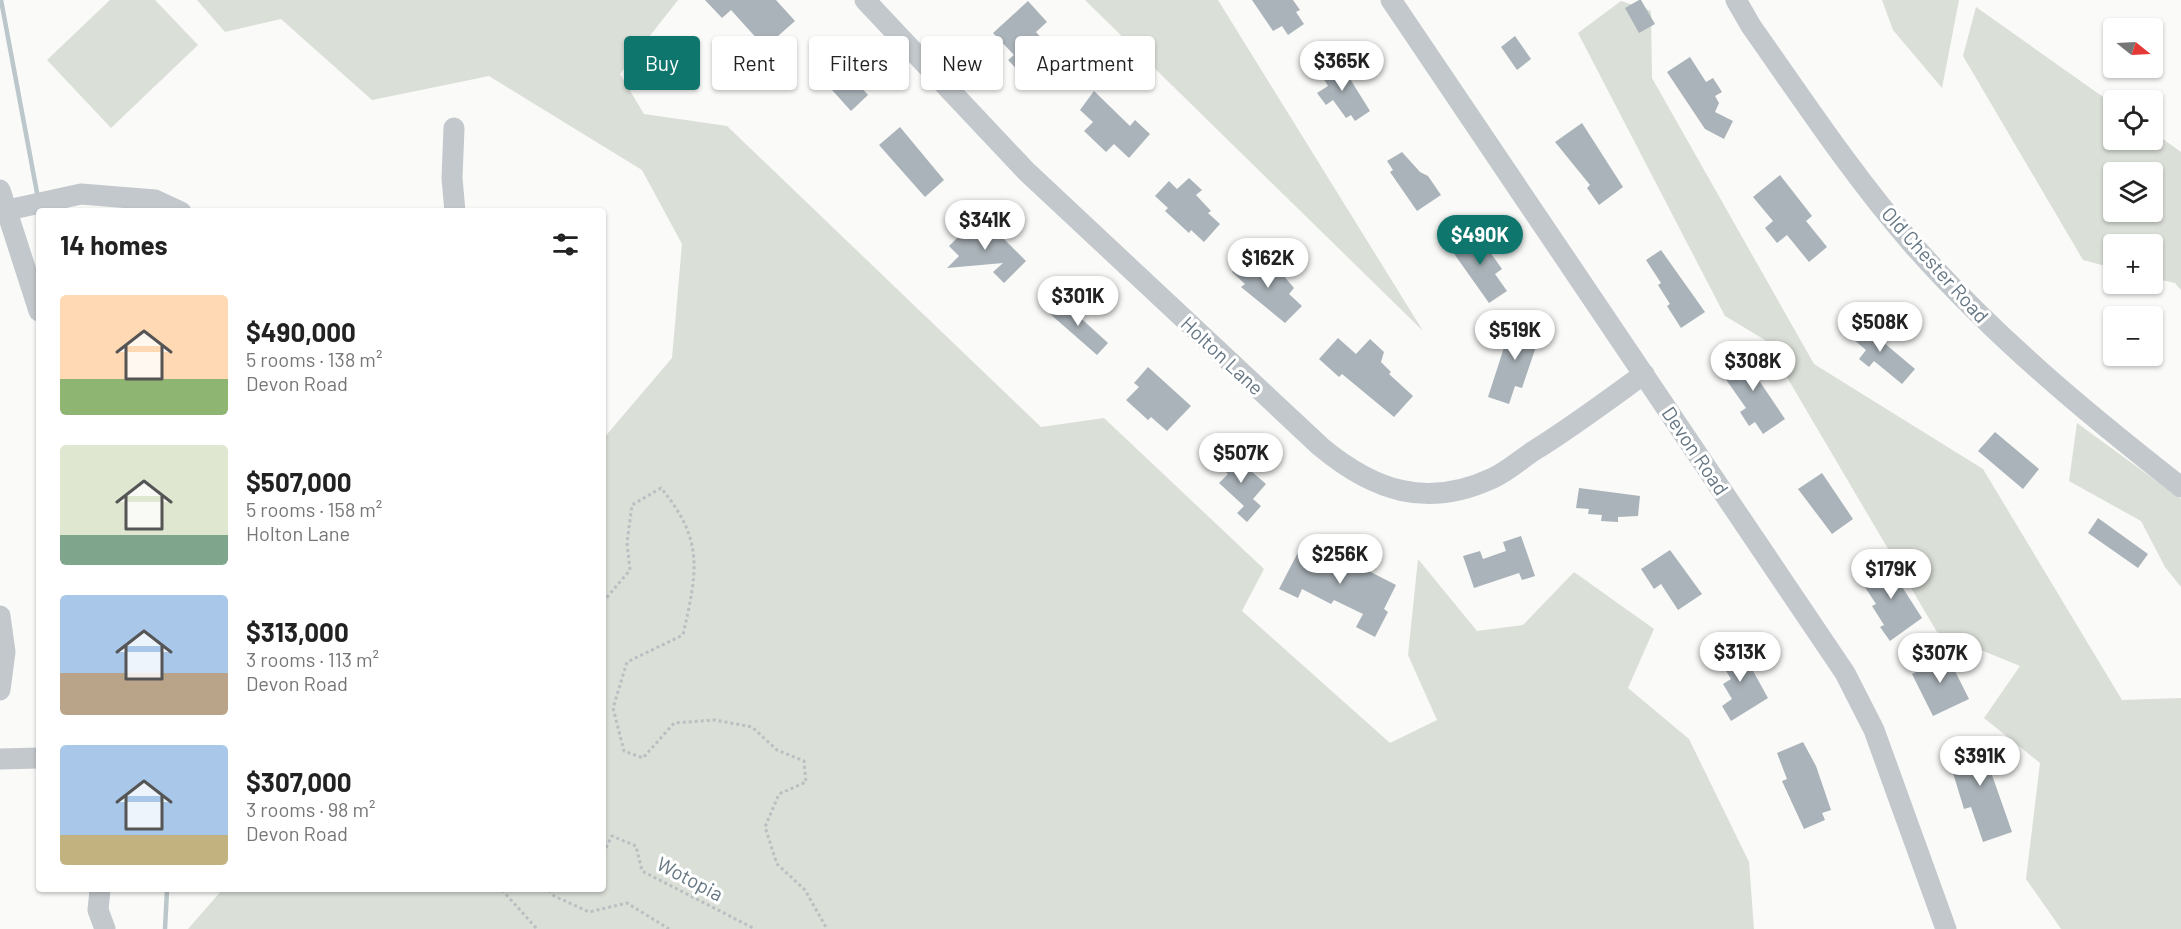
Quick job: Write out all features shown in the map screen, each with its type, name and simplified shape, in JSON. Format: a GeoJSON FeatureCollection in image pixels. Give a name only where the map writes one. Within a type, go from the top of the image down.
{"type":"FeatureCollection","features":[{"type":"Feature","properties":{"kind":"street","name":"Holton Lane"},"geometry":{"type":"LineString","coordinates":[[865,0],[1026,171],[1070,213],[1321,447],[1347,469],[1368,480],[1390,489],[1421,494],[1456,490],[1495,477],[1557,437],[1644,374]]}},
{"type":"Feature","properties":{"kind":"street","name":"Devon Road"},"geometry":{"type":"LineString","coordinates":[[1391,0],[1845,673],[1874,730],[1939,927]]}},
{"type":"Feature","properties":{"kind":"street","name":"Old Chester Road"},"geometry":{"type":"LineString","coordinates":[[1736,0],[1751,26],[1868,190],[1913,245],[2035,369],[2181,487]]}},
{"type":"Feature","properties":{"kind":"street"},"geometry":{"type":"LineString","coordinates":[[454,128],[452,178],[455,208]]}},
{"type":"Feature","properties":{"kind":"street"},"geometry":{"type":"LineString","coordinates":[[0,190],[36,301]]}},
{"type":"Feature","properties":{"kind":"street"},"geometry":{"type":"LineString","coordinates":[[8,210],[81,194],[142,205],[154,200],[172,208]]}},
{"type":"Feature","properties":{"kind":"street"},"geometry":{"type":"LineString","coordinates":[[0,616],[5,652],[0,690]]}},
{"type":"Feature","properties":{"kind":"street"},"geometry":{"type":"LineString","coordinates":[[0,759],[36,758]]}},
{"type":"Feature","properties":{"kind":"street"},"geometry":{"type":"LineString","coordinates":[[100,892],[98,910],[105,929]]}},
{"type":"Feature","properties":{"kind":"path"},"geometry":{"type":"LineString","coordinates":[[606,598],[630,570],[627,543],[632,505],[661,488],[679,510],[692,537],[694,587],[683,635],[627,662],[614,708],[624,751],[643,758],[674,723],[716,720],[752,727],[777,750],[804,761],[806,782],[779,794],[765,827],[777,864],[805,890],[827,929]]}},
{"type":"Feature","properties":{"kind":"path","name":"Wotopia"},"geometry":{"type":"LineString","coordinates":[[606,847],[612,836],[636,846],[642,871],[754,929]]}},
{"type":"Feature","properties":{"kind":"path"},"geometry":{"type":"LineString","coordinates":[[504,892],[537,929]]}},
{"type":"Feature","properties":{"kind":"path"},"geometry":{"type":"LineString","coordinates":[[551,892],[554,896],[589,912],[627,903],[669,929]]}},
{"type":"Feature","properties":{"kind":"shaded area"},"geometry":{"type":"Polygon","coordinates":[[[110,0],[155,0],[198,45],[111,128],[47,60],[110,0]]]}},
{"type":"Feature","properties":{"kind":"shaded area"},"geometry":{"type":"Polygon","coordinates":[[[197,0],[678,0],[650,36],[624,36],[624,69],[620,74],[624,81],[624,90],[630,90],[644,114],[727,126],[1041,427],[1104,418],[1264,569],[1242,611],[1390,743],[1437,720],[1408,655],[1418,559],[1477,631],[1523,625],[1574,572],[1654,629],[1628,688],[1689,739],[1749,862],[1754,929],[188,929],[220,892],[606,892],[606,435],[672,358],[682,244],[642,170],[489,76],[372,100],[281,19],[225,32],[197,0]]]}},
{"type":"Feature","properties":{"kind":"shaded area"},"geometry":{"type":"Polygon","coordinates":[[[1085,0],[1218,0],[1423,331],[1155,69],[1155,36],[1122,36],[1085,0]]]}},
{"type":"Feature","properties":{"kind":"shaded area"},"geometry":{"type":"Polygon","coordinates":[[[1882,0],[1959,0],[1942,88],[1893,30],[1882,0]]]}},
{"type":"Feature","properties":{"kind":"shaded area"},"geometry":{"type":"Polygon","coordinates":[[[1621,1],[1651,11],[1652,78],[1814,364],[1983,469],[2122,700],[2181,698],[2181,929],[2061,929],[2026,879],[2040,763],[1984,718],[2020,666],[1937,632],[1765,340],[1725,316],[1578,33],[1621,1]]]}},
{"type":"Feature","properties":{"kind":"shaded area"},"geometry":{"type":"Polygon","coordinates":[[[1976,7],[2103,97],[2103,150],[2163,150],[2163,139],[2181,152],[2181,290],[2175,283],[2163,280],[2163,234],[2103,234],[2103,265],[2083,260],[1963,56],[1976,7]]]}},
{"type":"Feature","properties":{"kind":"shaded area"},"geometry":{"type":"Polygon","coordinates":[[[2077,423],[2181,499],[2181,587],[2165,567],[2141,521],[2069,481],[2077,423]]]}},
{"type":"Feature","properties":{"kind":"building"},"geometry":{"type":"Polygon","coordinates":[[[705,0],[776,0],[795,21],[778,36],[754,36],[731,10],[722,18],[705,0]]]}},
{"type":"Feature","properties":{"kind":"building"},"geometry":{"type":"Polygon","coordinates":[[[1252,0],[1293,0],[1300,10],[1296,12],[1304,24],[1288,35],[1282,26],[1273,31],[1252,0]]]}},
{"type":"Feature","properties":{"kind":"building"},"geometry":{"type":"Polygon","coordinates":[[[1639,0],[1655,24],[1639,33],[1625,8],[1639,0]]]}},
{"type":"Feature","properties":{"kind":"building"},"geometry":{"type":"Polygon","coordinates":[[[1028,1],[1047,22],[1036,32],[1040,36],[1015,36],[1015,67],[1008,60],[1014,55],[1003,43],[1003,36],[996,36],[993,33],[1028,1]]]}},
{"type":"Feature","properties":{"kind":"building"},"geometry":{"type":"Polygon","coordinates":[[[1515,36],[1531,59],[1517,70],[1501,47],[1515,36]]]}},
{"type":"Feature","properties":{"kind":"building"},"geometry":{"type":"Polygon","coordinates":[[[1690,57],[1706,82],[1713,78],[1722,92],[1715,96],[1719,103],[1715,112],[1733,121],[1724,139],[1705,129],[1667,72],[1690,57]]]}},
{"type":"Feature","properties":{"kind":"building"},"geometry":{"type":"Polygon","coordinates":[[[1329,62],[1335,70],[1342,66],[1370,111],[1355,121],[1351,115],[1346,118],[1333,100],[1326,105],[1317,93],[1328,86],[1318,69],[1329,62]]]}},
{"type":"Feature","properties":{"kind":"building"},"geometry":{"type":"Polygon","coordinates":[[[832,90],[864,90],[868,95],[851,111],[832,90]]]}},
{"type":"Feature","properties":{"kind":"building"},"geometry":{"type":"Polygon","coordinates":[[[1094,91],[1130,126],[1135,120],[1150,134],[1129,158],[1114,144],[1106,152],[1084,131],[1093,122],[1080,110],[1094,91]]]}},
{"type":"Feature","properties":{"kind":"building"},"geometry":{"type":"Polygon","coordinates":[[[1582,123],[1623,187],[1599,205],[1587,188],[1590,185],[1555,142],[1582,123]]]}},
{"type":"Feature","properties":{"kind":"building"},"geometry":{"type":"Polygon","coordinates":[[[900,127],[944,180],[925,197],[879,145],[900,127]]]}},
{"type":"Feature","properties":{"kind":"building"},"geometry":{"type":"Polygon","coordinates":[[[1402,152],[1420,172],[1428,176],[1441,195],[1417,211],[1390,172],[1393,170],[1387,161],[1402,152]]]}},
{"type":"Feature","properties":{"kind":"building"},"geometry":{"type":"Polygon","coordinates":[[[1780,175],[1812,216],[1806,221],[1827,247],[1809,262],[1787,235],[1777,243],[1765,228],[1773,221],[1753,197],[1780,175]]]}},
{"type":"Feature","properties":{"kind":"building"},"geometry":{"type":"Polygon","coordinates":[[[1189,178],[1202,190],[1196,195],[1211,211],[1208,213],[1220,224],[1204,242],[1191,230],[1189,233],[1165,211],[1168,208],[1155,196],[1169,181],[1177,189],[1189,178]]]}},
{"type":"Feature","properties":{"kind":"building"},"geometry":{"type":"Polygon","coordinates":[[[972,218],[987,234],[993,228],[1026,261],[1004,283],[993,272],[1003,263],[947,268],[959,256],[949,246],[958,237],[955,234],[972,218]]]}},
{"type":"Feature","properties":{"kind":"building"},"geometry":{"type":"Polygon","coordinates":[[[1475,231],[1502,269],[1495,274],[1507,291],[1489,303],[1450,248],[1475,231]]]}},
{"type":"Feature","properties":{"kind":"building"},"geometry":{"type":"Polygon","coordinates":[[[1661,250],[1705,312],[1681,328],[1667,306],[1670,304],[1658,285],[1661,283],[1646,260],[1661,250]]]}},
{"type":"Feature","properties":{"kind":"building"},"geometry":{"type":"Polygon","coordinates":[[[1247,255],[1262,269],[1264,267],[1272,274],[1277,268],[1294,288],[1289,294],[1302,306],[1285,323],[1241,287],[1245,284],[1232,272],[1247,255]]]}},
{"type":"Feature","properties":{"kind":"building"},"geometry":{"type":"Polygon","coordinates":[[[1061,300],[1108,343],[1097,355],[1049,313],[1061,300]]]}},
{"type":"Feature","properties":{"kind":"building"},"geometry":{"type":"Polygon","coordinates":[[[1518,320],[1540,327],[1536,337],[1539,338],[1522,388],[1515,386],[1509,404],[1488,397],[1510,329],[1514,330],[1518,320]]]}},
{"type":"Feature","properties":{"kind":"building"},"geometry":{"type":"Polygon","coordinates":[[[1857,320],[1915,369],[1902,384],[1874,361],[1869,367],[1859,359],[1866,350],[1846,333],[1857,320]]]}},
{"type":"Feature","properties":{"kind":"building"},"geometry":{"type":"Polygon","coordinates":[[[1338,338],[1356,354],[1370,339],[1384,352],[1381,362],[1391,372],[1389,374],[1413,396],[1394,417],[1342,374],[1339,377],[1319,359],[1338,338]]]}},
{"type":"Feature","properties":{"kind":"building"},"geometry":{"type":"Polygon","coordinates":[[[1748,352],[1764,357],[1758,379],[1785,419],[1763,434],[1755,422],[1749,426],[1740,412],[1746,408],[1720,371],[1748,352]]]}},
{"type":"Feature","properties":{"kind":"building"},"geometry":{"type":"Polygon","coordinates":[[[1148,367],[1191,406],[1167,431],[1151,417],[1148,420],[1126,400],[1139,387],[1134,383],[1148,367]]]}},
{"type":"Feature","properties":{"kind":"building"},"geometry":{"type":"Polygon","coordinates":[[[1995,432],[2039,469],[2023,489],[1978,451],[1995,432]]]}},
{"type":"Feature","properties":{"kind":"building"},"geometry":{"type":"Polygon","coordinates":[[[1227,450],[1266,484],[1253,499],[1261,506],[1247,522],[1237,513],[1244,506],[1219,483],[1228,474],[1216,463],[1227,450]]]}},
{"type":"Feature","properties":{"kind":"building"},"geometry":{"type":"Polygon","coordinates":[[[1822,473],[1853,519],[1832,534],[1798,489],[1822,473]]]}},
{"type":"Feature","properties":{"kind":"building"},"geometry":{"type":"Polygon","coordinates":[[[1579,488],[1640,496],[1638,516],[1618,517],[1618,522],[1601,521],[1602,515],[1588,514],[1589,509],[1576,508],[1579,488]]]}},
{"type":"Feature","properties":{"kind":"building"},"geometry":{"type":"Polygon","coordinates":[[[2098,518],[2148,554],[2138,568],[2088,533],[2098,518]]]}},
{"type":"Feature","properties":{"kind":"building"},"geometry":{"type":"Polygon","coordinates":[[[1521,536],[1535,576],[1522,580],[1519,573],[1474,588],[1463,556],[1480,551],[1483,559],[1506,551],[1503,542],[1521,536]]]}},
{"type":"Feature","properties":{"kind":"building"},"geometry":{"type":"Polygon","coordinates":[[[1304,541],[1324,552],[1326,549],[1396,585],[1384,609],[1388,612],[1375,637],[1356,627],[1363,614],[1334,600],[1331,604],[1302,589],[1298,598],[1279,589],[1304,541]]]}},
{"type":"Feature","properties":{"kind":"building"},"geometry":{"type":"Polygon","coordinates":[[[1670,550],[1702,594],[1678,610],[1661,584],[1654,589],[1641,569],[1670,550]]]}},
{"type":"Feature","properties":{"kind":"building"},"geometry":{"type":"Polygon","coordinates":[[[1893,559],[1903,575],[1897,579],[1922,618],[1890,641],[1880,627],[1884,625],[1872,606],[1876,604],[1861,581],[1893,559]]]}},
{"type":"Feature","properties":{"kind":"building"},"geometry":{"type":"Polygon","coordinates":[[[1737,642],[1768,698],[1731,721],[1722,706],[1732,699],[1723,684],[1731,679],[1716,655],[1737,642]]]}},
{"type":"Feature","properties":{"kind":"building"},"geometry":{"type":"Polygon","coordinates":[[[1952,655],[1959,670],[1955,671],[1969,699],[1933,716],[1912,674],[1916,672],[1913,667],[1933,657],[1936,663],[1952,655]]]}},
{"type":"Feature","properties":{"kind":"building"},"geometry":{"type":"Polygon","coordinates":[[[1972,740],[1978,757],[1993,742],[2007,756],[1992,775],[2012,832],[1983,842],[1971,807],[1964,809],[1946,750],[1972,740]]]}},
{"type":"Feature","properties":{"kind":"building"},"geometry":{"type":"Polygon","coordinates":[[[1803,742],[1816,766],[1831,810],[1822,813],[1825,820],[1804,829],[1782,781],[1787,779],[1777,753],[1803,742]]]}},
{"type":"Feature","properties":{"kind":"waterway"},"geometry":{"type":"LineString","coordinates":[[1,0],[38,198]]}},
{"type":"Feature","properties":{"kind":"waterway"},"geometry":{"type":"LineString","coordinates":[[165,929],[167,892]]}}]}
